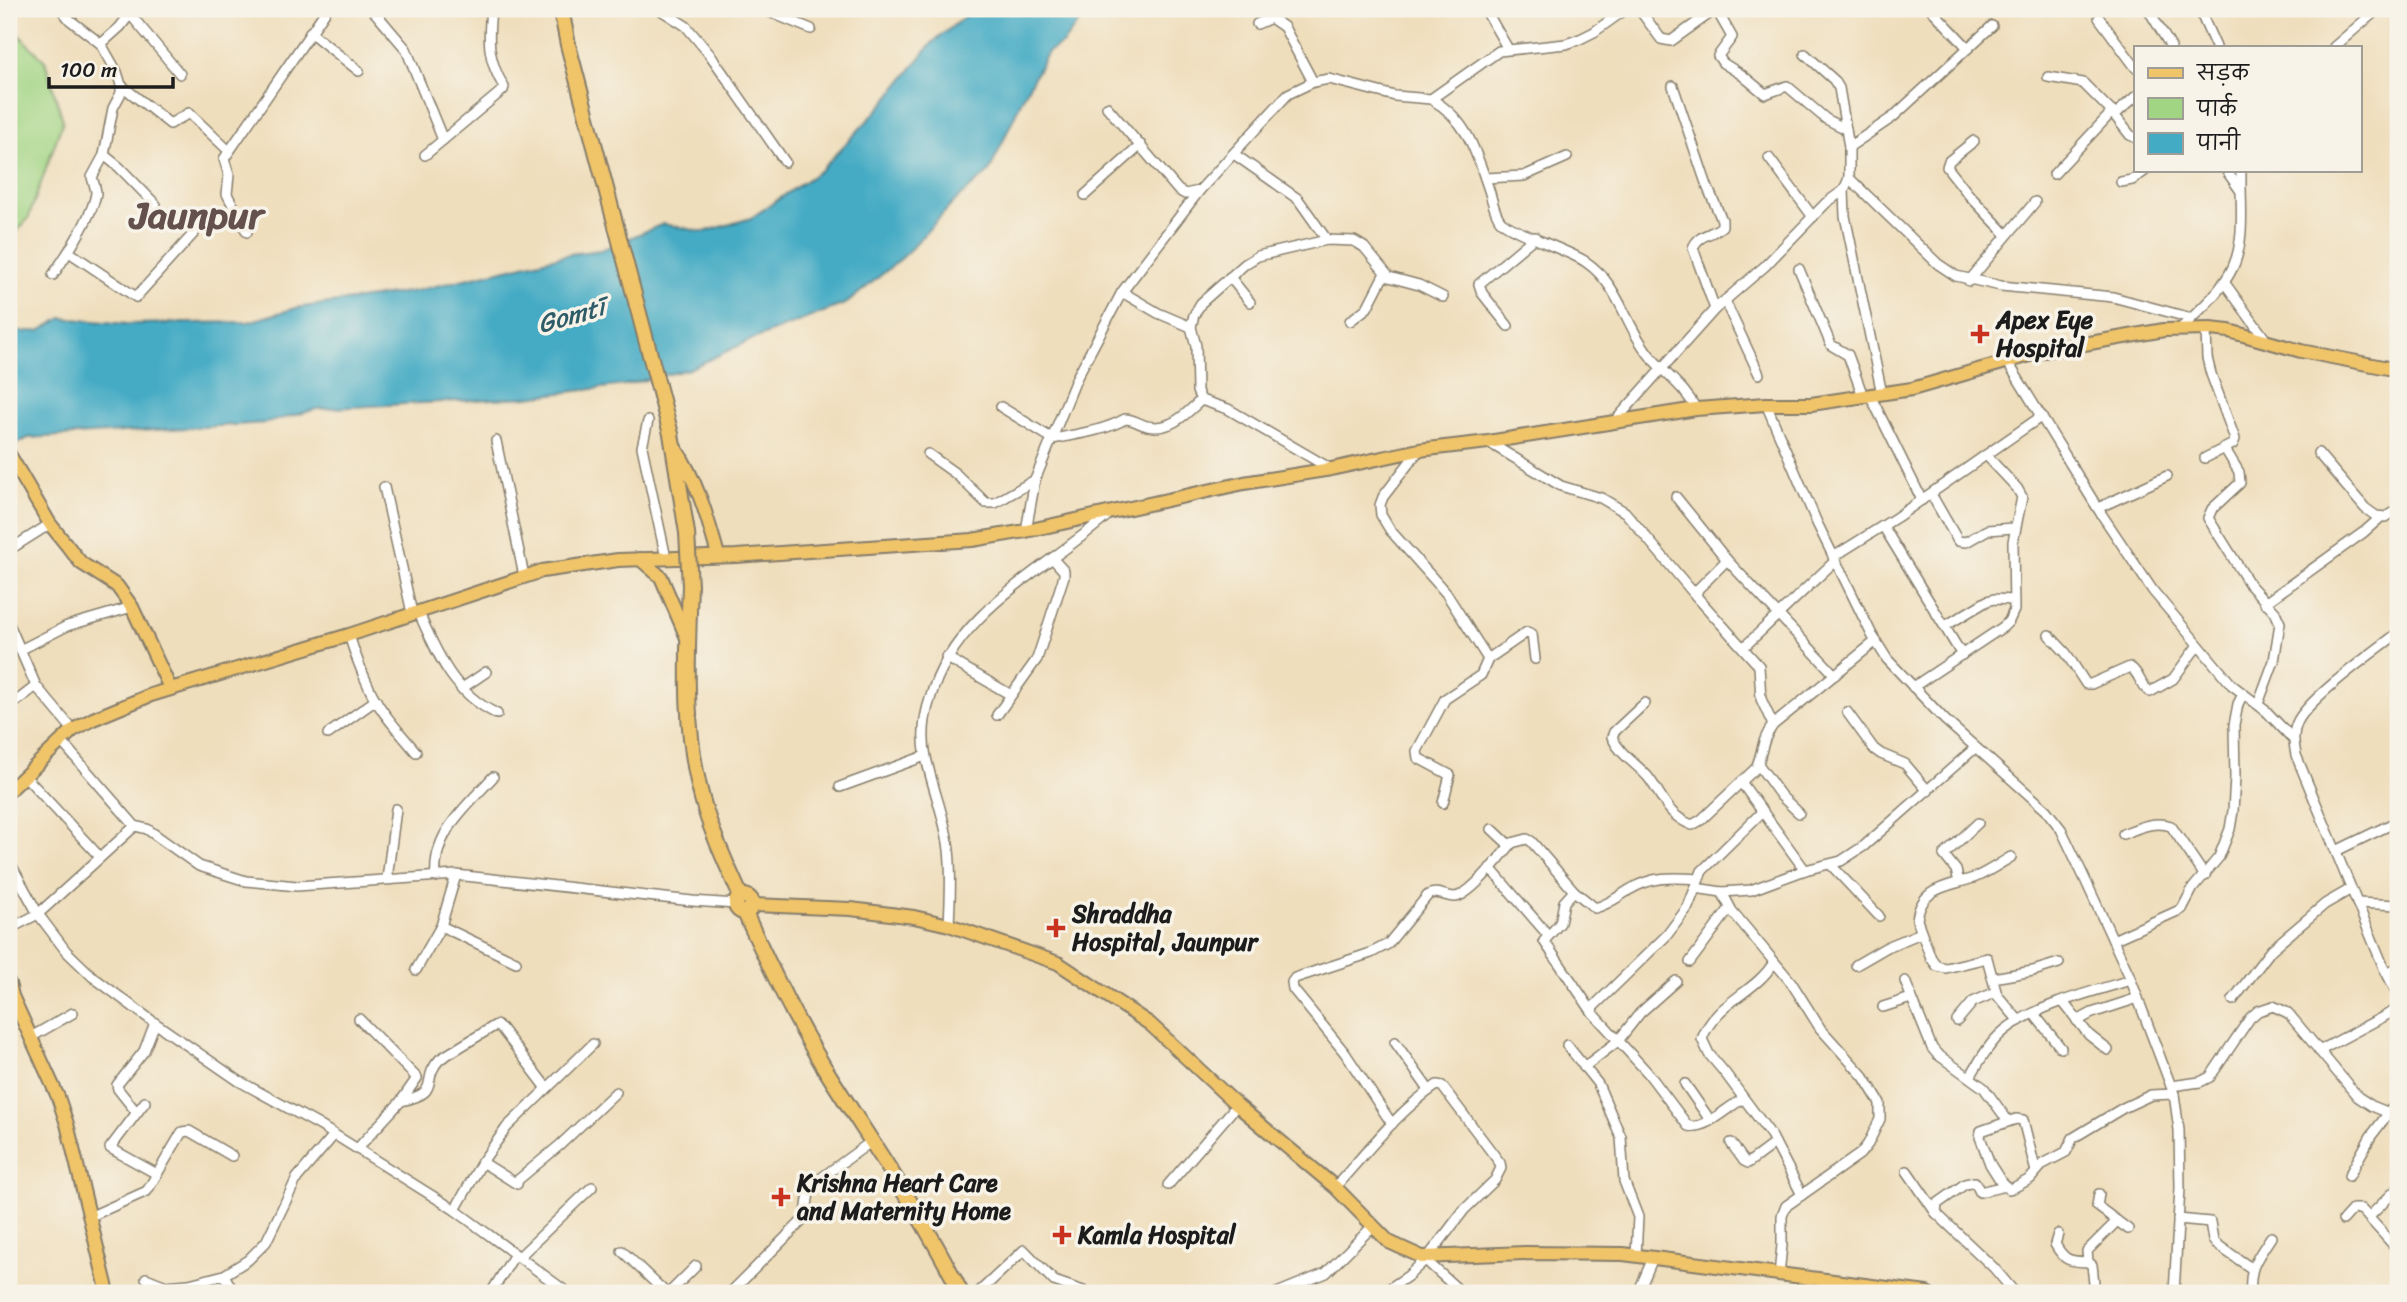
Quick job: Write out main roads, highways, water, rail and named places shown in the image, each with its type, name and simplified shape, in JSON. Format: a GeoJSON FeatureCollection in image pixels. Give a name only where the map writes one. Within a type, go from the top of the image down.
{"type":"FeatureCollection","features":[{"type":"Feature","properties":{"kind":"highway"},"geometry":{"type":"LineString","coordinates":[[561,9],[568,45],[673,440],[687,533],[690,586],[690,717],[698,779],[706,812],[744,905],[801,1028],[872,1141],[961,1293]]}},
{"type":"Feature","properties":{"kind":"main road"},"geometry":{"type":"LineString","coordinates":[[9,791],[73,730],[93,719],[170,688],[349,635],[542,571],[618,560],[972,540],[1026,531],[1244,483],[1331,469],[1419,450],[1696,410],[1766,404],[1811,404],[1912,390],[2044,351],[2180,329],[2229,331],[2268,343],[2398,370]]}},
{"type":"Feature","properties":{"kind":"main road"},"geometry":{"type":"LineString","coordinates":[[673,440],[704,505],[718,555]]}},
{"type":"Feature","properties":{"kind":"main road"},"geometry":{"type":"LineString","coordinates":[[9,454],[51,524],[81,563],[117,586],[132,607],[170,688]]}},
{"type":"Feature","properties":{"kind":"main road"},"geometry":{"type":"LineString","coordinates":[[640,559],[662,577],[688,640]]}},
{"type":"Feature","properties":{"kind":"main road"},"geometry":{"type":"LineString","coordinates":[[744,905],[851,909],[914,917],[948,925],[1058,963],[1150,1024],[1237,1105],[1335,1187],[1388,1242],[1425,1258],[1525,1253],[1636,1255],[1927,1293]]}},
{"type":"Feature","properties":{"kind":"main road"},"geometry":{"type":"LineString","coordinates":[[10,993],[58,1097],[67,1124],[108,1293]]}},
{"type":"Feature","properties":{"kind":"water","name":"Gomtī"},"geometry":{"type":"Polygon","coordinates":[[[974,9],[1089,9],[1063,43],[1048,52],[1024,95],[989,172],[954,202],[903,257],[847,303],[751,340],[689,369],[625,385],[528,397],[317,409],[266,423],[28,438],[9,448],[9,332],[39,331],[62,318],[127,324],[248,322],[296,308],[415,291],[570,254],[601,250],[663,224],[704,232],[751,218],[821,170],[885,102],[932,43],[974,9]]]}},
{"type":"Feature","properties":{"kind":"place","name":"Apex Eye Hospital"},"geometry":{"type":"Point","coordinates":[1980,334]}},
{"type":"Feature","properties":{"kind":"place","name":"Shraddha Hospital, Jaunpur"},"geometry":{"type":"Point","coordinates":[1056,928]}},
{"type":"Feature","properties":{"kind":"place","name":"Krishna Heart Care and Maternity Home"},"geometry":{"type":"Point","coordinates":[781,1197]}},
{"type":"Feature","properties":{"kind":"place","name":"Kamla Hospital"},"geometry":{"type":"Point","coordinates":[1062,1235]}},
{"type":"Feature","properties":{"kind":"district","name":"Jaunpur"},"geometry":{"type":"Point","coordinates":[197,215]}}]}
